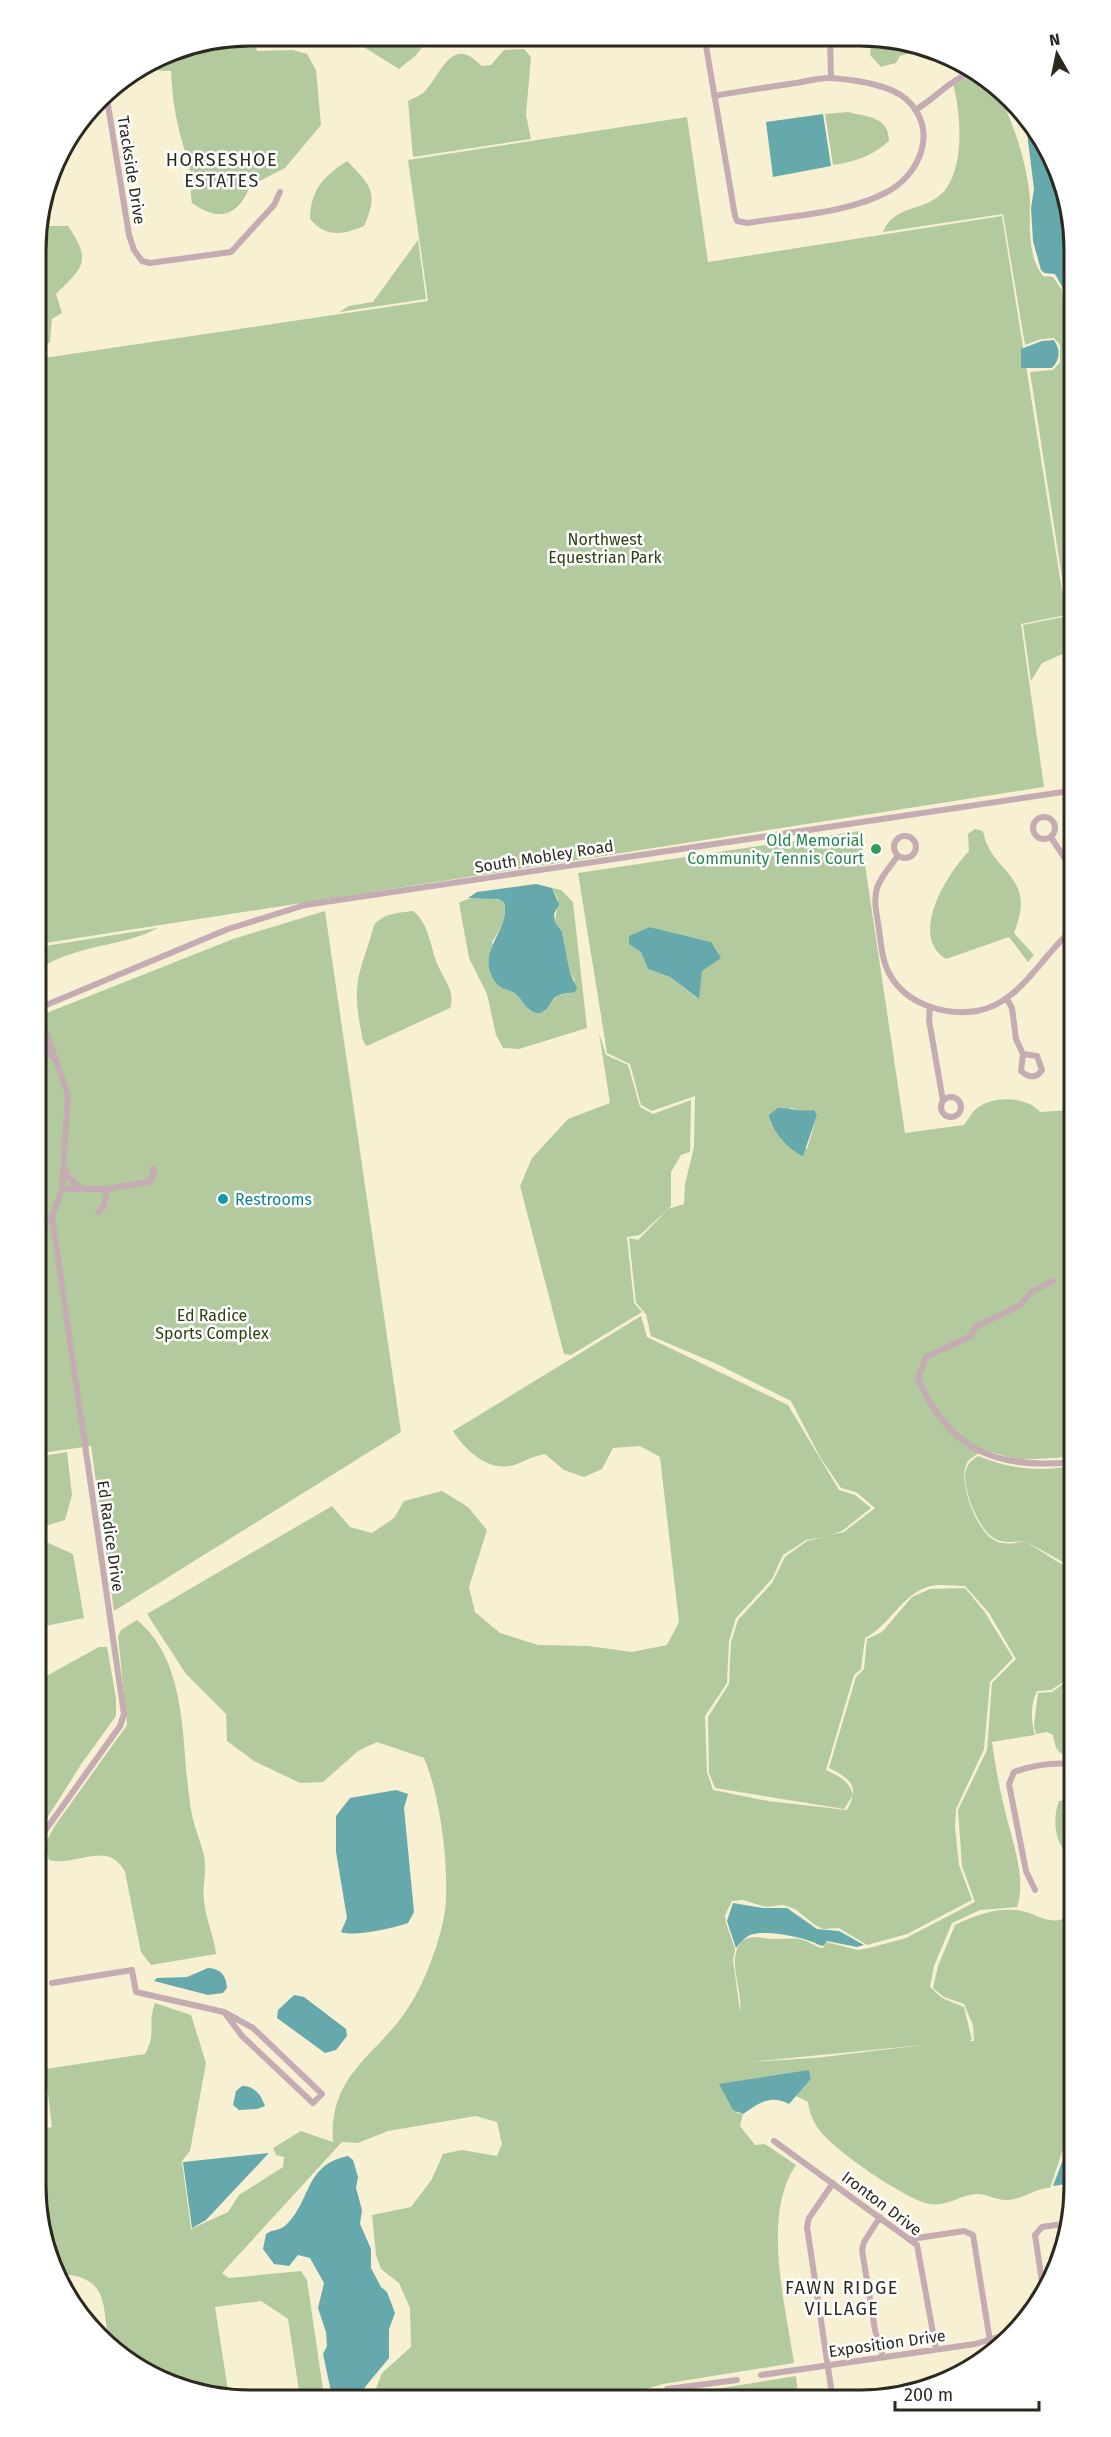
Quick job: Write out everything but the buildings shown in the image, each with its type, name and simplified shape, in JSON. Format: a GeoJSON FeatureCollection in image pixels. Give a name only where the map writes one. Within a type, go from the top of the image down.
{"type":"FeatureCollection","features":[{"type":"Feature","properties":{"kind":"street"},"geometry":{"type":"LineString","coordinates":[[706,46],[714,96],[736,221],[747,223],[860,204],[887,193],[916,166],[924,147],[923,129],[915,110],[906,99],[888,88],[831,78],[714,96]]}},
{"type":"Feature","properties":{"kind":"street"},"geometry":{"type":"LineString","coordinates":[[830,46],[831,78]]}},
{"type":"Feature","properties":{"kind":"street"},"geometry":{"type":"LineString","coordinates":[[915,110],[929,102],[939,90],[965,75]]}},
{"type":"Feature","properties":{"kind":"street","name":"Trackside Drive"},"geometry":{"type":"LineString","coordinates":[[108,105],[124,218],[134,250],[142,261],[150,263],[231,252],[274,206],[280,192]]}},
{"type":"Feature","properties":{"kind":"street","name":"South Mobley Road"},"geometry":{"type":"LineString","coordinates":[[47,1007],[228,929],[306,905],[1064,792]]}},
{"type":"Feature","properties":{"kind":"street"},"geometry":{"type":"LineString","coordinates":[[1052,838],[1064,857]]}},
{"type":"Feature","properties":{"kind":"street"},"geometry":{"type":"LineString","coordinates":[[897,857],[883,875],[875,902],[883,956],[890,974],[902,991],[919,1004],[948,1011],[977,1011],[1008,999],[1064,938]]}},
{"type":"Feature","properties":{"kind":"street"},"geometry":{"type":"LineString","coordinates":[[1008,999],[1012,1008],[1016,1039],[1023,1054]]}},
{"type":"Feature","properties":{"kind":"street"},"geometry":{"type":"LineString","coordinates":[[930,1007],[929,1020],[943,1101]]}},
{"type":"Feature","properties":{"kind":"street","name":"Ed Radice Drive"},"geometry":{"type":"LineString","coordinates":[[46,1829],[120,1726],[123,1714],[52,1217],[63,1189],[68,1095],[47,1034]]}},
{"type":"Feature","properties":{"kind":"street"},"geometry":{"type":"LineString","coordinates":[[47,1050],[55,1060]]}},
{"type":"Feature","properties":{"kind":"street"},"geometry":{"type":"LineString","coordinates":[[65,1163],[67,1176],[82,1189]]}},
{"type":"Feature","properties":{"kind":"street"},"geometry":{"type":"LineString","coordinates":[[63,1189],[107,1189],[149,1182],[154,1175],[153,1169]]}},
{"type":"Feature","properties":{"kind":"street"},"geometry":{"type":"LineString","coordinates":[[98,1212],[104,1206],[107,1189]]}},
{"type":"Feature","properties":{"kind":"street"},"geometry":{"type":"LineString","coordinates":[[46,1221],[52,1217]]}},
{"type":"Feature","properties":{"kind":"street"},"geometry":{"type":"LineString","coordinates":[[1053,1281],[1033,1291],[1019,1305],[975,1327],[971,1336],[926,1357],[918,1379],[930,1406],[968,1447],[1016,1463],[1042,1465],[1064,1463]]}},
{"type":"Feature","properties":{"kind":"street"},"geometry":{"type":"LineString","coordinates":[[1035,1890],[1026,1871],[1009,1784],[1014,1772],[1064,1763]]}},
{"type":"Feature","properties":{"kind":"street"},"geometry":{"type":"LineString","coordinates":[[52,1983],[132,1970],[136,1992],[224,2012],[253,2028],[322,2094],[313,2103],[242,2036],[224,2012]]}},
{"type":"Feature","properties":{"kind":"street","name":"Ironton Drive"},"geometry":{"type":"LineString","coordinates":[[774,2140],[917,2245],[936,2349]]}},
{"type":"Feature","properties":{"kind":"street"},"geometry":{"type":"LineString","coordinates":[[831,2390],[807,2227],[809,2218],[833,2183]]}},
{"type":"Feature","properties":{"kind":"street"},"geometry":{"type":"LineString","coordinates":[[880,2217],[864,2242],[862,2250],[875,2330],[883,2357]]}},
{"type":"Feature","properties":{"kind":"street"},"geometry":{"type":"LineString","coordinates":[[1042,2281],[1035,2235],[1042,2227],[1061,2224]]}},
{"type":"Feature","properties":{"kind":"street"},"geometry":{"type":"LineString","coordinates":[[911,2239],[964,2231],[973,2235],[990,2341]]}},
{"type":"Feature","properties":{"kind":"street","name":"Exposition Drive"},"geometry":{"type":"LineString","coordinates":[[761,2375],[995,2339]]}},
{"type":"Feature","properties":{"kind":"street"},"geometry":{"type":"LineString","coordinates":[[666,2390],[737,2380]]}},
{"type":"Feature","properties":{"kind":"green space"},"geometry":{"type":"Polygon","coordinates":[[[256,47],[257,51],[293,50],[307,54],[316,70],[321,125],[285,168],[250,186],[240,204],[233,210],[219,214],[210,213],[192,203],[189,165],[176,117],[171,71],[155,70],[185,57],[210,50],[256,47]]]}},
{"type":"Feature","properties":{"kind":"green space"},"geometry":{"type":"Polygon","coordinates":[[[363,47],[423,47],[399,69],[363,47]]]}},
{"type":"Feature","properties":{"kind":"green space"},"geometry":{"type":"Polygon","coordinates":[[[871,47],[910,53],[900,56],[896,63],[881,67],[870,55],[871,47]]]}},
{"type":"Feature","properties":{"kind":"green space"},"geometry":{"type":"Polygon","coordinates":[[[524,49],[531,57],[526,115],[531,139],[413,157],[408,101],[424,92],[448,61],[460,54],[469,56],[482,66],[491,65],[504,50],[524,49]]]}},
{"type":"Feature","properties":{"kind":"green space"},"geometry":{"type":"Polygon","coordinates":[[[968,77],[1004,106],[1017,138],[1029,187],[1030,240],[1034,259],[1043,276],[1053,277],[1062,290],[1064,318],[1064,590],[1030,372],[1053,370],[1060,362],[1060,345],[1054,338],[1041,339],[1025,345],[1003,214],[883,232],[894,217],[933,200],[948,185],[958,158],[959,142],[958,110],[953,84],[968,77]]]}},
{"type":"Feature","properties":{"kind":"green space"},"geometry":{"type":"Polygon","coordinates":[[[848,112],[876,119],[885,127],[889,141],[863,158],[833,165],[825,114],[848,112]]]}},
{"type":"Feature","properties":{"kind":"green space","name":"Northwest Equestrian Park"},"geometry":{"type":"Polygon","coordinates":[[[687,117],[708,262],[1002,216],[1064,603],[1064,615],[1021,624],[1044,787],[47,943],[47,358],[428,301],[408,160],[687,117]]]}},
{"type":"Feature","properties":{"kind":"green space"},"geometry":{"type":"Polygon","coordinates":[[[347,161],[367,183],[370,190],[372,197],[369,215],[364,226],[342,233],[329,232],[310,219],[313,200],[325,178],[347,161]]]}},
{"type":"Feature","properties":{"kind":"green space"},"geometry":{"type":"Polygon","coordinates":[[[48,225],[68,226],[80,248],[81,264],[78,271],[56,294],[62,313],[52,319],[50,342],[47,345],[48,225]]]}},
{"type":"Feature","properties":{"kind":"green space"},"geometry":{"type":"Polygon","coordinates":[[[418,240],[426,299],[339,312],[349,306],[373,302],[418,240]]]}},
{"type":"Feature","properties":{"kind":"green space"},"geometry":{"type":"Polygon","coordinates":[[[1064,617],[1064,653],[1042,663],[1031,681],[1023,625],[1064,617]]]}},
{"type":"Feature","properties":{"kind":"green space"},"geometry":{"type":"Polygon","coordinates":[[[975,829],[983,831],[988,846],[1017,886],[1020,913],[1014,933],[1034,955],[1028,962],[1009,937],[946,959],[935,949],[930,936],[935,905],[951,874],[969,851],[968,834],[975,829]]]}},
{"type":"Feature","properties":{"kind":"green space"},"geometry":{"type":"Polygon","coordinates":[[[860,831],[905,1133],[964,1125],[976,1109],[991,1101],[1018,1100],[1040,1112],[1064,1110],[1064,1457],[1018,1460],[984,1450],[968,1461],[965,1469],[964,1479],[968,1496],[966,1470],[972,1460],[978,1456],[1024,1468],[1064,1467],[1064,1563],[1025,1541],[1064,1565],[1064,1682],[1051,1690],[1037,1691],[1032,1713],[1035,1735],[992,1742],[1019,1869],[1020,1895],[1017,1907],[980,1910],[952,1923],[934,1966],[930,1987],[942,1998],[964,2007],[972,2040],[969,2041],[974,2041],[973,2025],[964,2004],[944,1997],[933,1988],[938,1966],[955,1925],[999,1910],[1024,1911],[1050,1920],[1064,1919],[1064,2146],[1050,2188],[1012,2199],[1003,2200],[973,2194],[943,2204],[930,2204],[904,2193],[869,2172],[825,2136],[814,2121],[808,2102],[796,2096],[811,2079],[809,2071],[736,2113],[743,2114],[740,2126],[755,2145],[765,2144],[796,2165],[786,2186],[780,2209],[778,2235],[782,2288],[794,2363],[663,2384],[643,2390],[375,2390],[382,2373],[411,2347],[410,2308],[399,2283],[381,2269],[376,2255],[372,2215],[411,2207],[432,2179],[443,2154],[462,2150],[497,2156],[502,2144],[497,2122],[476,2116],[388,2131],[358,2143],[342,2142],[222,2273],[229,2278],[301,2271],[307,2280],[323,2390],[299,2390],[288,2319],[261,2301],[215,2307],[228,2389],[185,2380],[160,2370],[137,2356],[107,2332],[104,2306],[96,2287],[87,2280],[67,2275],[53,2240],[46,2187],[46,2128],[52,2127],[46,2069],[145,2054],[149,2047],[155,2003],[191,2015],[206,2063],[190,2151],[182,2161],[191,2229],[228,2212],[239,2195],[283,2167],[284,2157],[276,2155],[273,2148],[301,2131],[333,2142],[338,2099],[347,2082],[357,2067],[408,2008],[426,1974],[440,1934],[446,1893],[445,1854],[439,1811],[424,1758],[377,1742],[358,1751],[323,1782],[300,1783],[254,1761],[227,1741],[226,1714],[186,1674],[147,1614],[332,1506],[350,1527],[372,1533],[394,1518],[404,1501],[442,1491],[468,1507],[487,1530],[469,1587],[475,1612],[500,1633],[538,1645],[588,1646],[632,1652],[667,1645],[679,1622],[660,1457],[640,1446],[613,1448],[602,1469],[584,1477],[564,1470],[545,1454],[514,1465],[495,1466],[478,1458],[453,1431],[641,1316],[647,1337],[788,1405],[839,1490],[855,1495],[871,1508],[842,1531],[831,1535],[844,1532],[875,1508],[856,1492],[841,1488],[820,1457],[791,1401],[717,1364],[651,1336],[646,1314],[636,1303],[629,1238],[638,1240],[668,1209],[684,1204],[685,1184],[694,1147],[695,1096],[652,1111],[641,1105],[630,1064],[607,1053],[578,873],[860,831]],[[650,927],[641,952],[648,969],[670,977],[698,999],[702,971],[711,942],[650,927]],[[791,1108],[770,1122],[779,1134],[807,1149],[817,1115],[791,1108]],[[968,1496],[974,1514],[980,1525],[992,1539],[999,1542],[1008,1543],[1024,1541],[999,1541],[992,1537],[981,1525],[968,1496]],[[824,1537],[806,1540],[783,1555],[772,1579],[736,1618],[729,1641],[727,1683],[705,1716],[707,1772],[713,1790],[768,1801],[847,1810],[853,1796],[844,1809],[715,1788],[709,1773],[708,1717],[729,1684],[731,1642],[738,1620],[772,1583],[785,1557],[807,1541],[824,1537]],[[936,1585],[918,1591],[865,1638],[861,1669],[854,1675],[826,1770],[842,1779],[853,1794],[848,1780],[829,1768],[856,1677],[864,1669],[867,1639],[882,1632],[912,1597],[930,1589],[965,1588],[984,1611],[1013,1658],[990,1682],[984,1749],[956,1809],[955,1827],[959,1865],[972,1900],[907,1934],[867,1945],[839,1928],[823,1929],[795,1909],[783,1905],[766,1907],[743,1900],[732,1901],[725,1915],[735,1949],[733,1960],[740,2011],[735,1959],[737,1949],[746,1939],[758,1937],[795,1939],[821,1948],[826,1942],[858,1950],[906,1938],[975,1902],[962,1866],[958,1810],[987,1750],[992,1683],[1016,1659],[989,1613],[965,1586],[936,1585]],[[923,2045],[748,2062],[815,2058],[923,2045]]]}},
{"type":"Feature","properties":{"kind":"green space"},"geometry":{"type":"Polygon","coordinates":[[[552,888],[561,890],[573,902],[587,1028],[519,1049],[503,1048],[496,1035],[487,994],[469,958],[459,903],[481,898],[504,902],[504,918],[492,942],[508,989],[518,995],[530,1011],[543,1012],[558,995],[568,993],[575,981],[570,973],[562,933],[555,922],[558,899],[552,888]]]}},
{"type":"Feature","properties":{"kind":"green space","name":"Ed Radice Sports Complex"},"geometry":{"type":"Polygon","coordinates":[[[325,911],[401,1432],[114,1611],[91,1446],[46,1452],[47,1013],[233,939],[325,911]]]}},
{"type":"Feature","properties":{"kind":"green space"},"geometry":{"type":"Polygon","coordinates":[[[413,911],[426,928],[437,963],[450,991],[450,1008],[367,1046],[362,1037],[357,996],[360,974],[374,925],[387,916],[413,911]]]}},
{"type":"Feature","properties":{"kind":"green space"},"geometry":{"type":"Polygon","coordinates":[[[158,928],[129,939],[70,954],[47,965],[47,946],[158,928]]]}},
{"type":"Feature","properties":{"kind":"green space"},"geometry":{"type":"Polygon","coordinates":[[[599,1033],[606,1055],[628,1065],[640,1107],[653,1114],[691,1100],[690,1152],[681,1155],[671,1172],[671,1206],[640,1235],[627,1237],[634,1303],[642,1312],[571,1355],[564,1354],[520,1186],[532,1158],[568,1119],[610,1103],[599,1033]]]}},
{"type":"Feature","properties":{"kind":"green space"},"geometry":{"type":"Polygon","coordinates":[[[67,1452],[72,1495],[65,1520],[46,1526],[46,1455],[67,1452]]]}},
{"type":"Feature","properties":{"kind":"green space"},"geometry":{"type":"Polygon","coordinates":[[[46,1542],[73,1554],[84,1618],[46,1626],[46,1542]]]}},
{"type":"Feature","properties":{"kind":"green space"},"geometry":{"type":"Polygon","coordinates":[[[137,1620],[154,1638],[166,1658],[174,1681],[180,1706],[191,1810],[204,1856],[205,1908],[216,1954],[151,1965],[141,1952],[125,1872],[118,1862],[110,1857],[101,1856],[60,1861],[49,1860],[46,1842],[54,1827],[127,1725],[118,1636],[121,1630],[137,1620]]]}},
{"type":"Feature","properties":{"kind":"green space"},"geometry":{"type":"Polygon","coordinates":[[[99,1647],[107,1647],[116,1698],[116,1716],[82,1763],[46,1819],[46,1676],[99,1647]]]}},
{"type":"Feature","properties":{"kind":"green space"},"geometry":{"type":"Polygon","coordinates":[[[1064,1683],[1064,1754],[1058,1751],[1053,1735],[1047,1732],[1036,1734],[1034,1725],[1038,1693],[1052,1692],[1064,1683]]]}},
{"type":"Feature","properties":{"kind":"green space"},"geometry":{"type":"Polygon","coordinates":[[[1059,1801],[1064,1801],[1064,1849],[1058,1840],[1055,1824],[1059,1801]]]}},
{"type":"Feature","properties":{"kind":"green space"},"geometry":{"type":"Polygon","coordinates":[[[796,2376],[798,2390],[709,2390],[796,2376]]]}},
{"type":"Feature","properties":{"kind":"water"},"geometry":{"type":"Polygon","coordinates":[[[823,114],[831,166],[773,177],[766,122],[823,114]]]}},
{"type":"Feature","properties":{"kind":"water"},"geometry":{"type":"Polygon","coordinates":[[[1027,133],[1049,172],[1058,197],[1063,224],[1064,290],[1055,274],[1044,273],[1041,270],[1033,241],[1031,208],[1034,189],[1027,133]]]}},
{"type":"Feature","properties":{"kind":"water"},"geometry":{"type":"Polygon","coordinates":[[[1054,340],[1059,355],[1052,368],[1021,368],[1021,349],[1042,341],[1054,340]]]}},
{"type":"Feature","properties":{"kind":"water"},"geometry":{"type":"Polygon","coordinates":[[[536,884],[552,888],[559,904],[554,914],[555,922],[562,932],[570,973],[577,988],[575,992],[557,996],[540,1013],[528,1008],[515,993],[499,986],[490,972],[490,952],[503,923],[504,902],[498,899],[468,898],[477,892],[536,884]]]}},
{"type":"Feature","properties":{"kind":"water"},"geometry":{"type":"Polygon","coordinates":[[[650,927],[711,942],[721,958],[702,971],[699,999],[670,977],[648,969],[641,952],[629,944],[629,936],[650,927]]]}},
{"type":"Feature","properties":{"kind":"water"},"geometry":{"type":"Polygon","coordinates":[[[778,1108],[814,1110],[817,1115],[803,1156],[787,1145],[773,1126],[769,1115],[778,1108]]]}},
{"type":"Feature","properties":{"kind":"water"},"geometry":{"type":"Polygon","coordinates":[[[396,1790],[408,1794],[404,1808],[414,1912],[408,1923],[402,1925],[364,1933],[341,1932],[347,1918],[336,1852],[336,1816],[350,1798],[396,1790]]]}},
{"type":"Feature","properties":{"kind":"water"},"geometry":{"type":"Polygon","coordinates":[[[733,1903],[763,1908],[787,1908],[817,1929],[839,1931],[864,1945],[857,1947],[827,1941],[823,1946],[795,1937],[774,1933],[756,1933],[744,1939],[736,1948],[727,1921],[733,1903]]]}},
{"type":"Feature","properties":{"kind":"water"},"geometry":{"type":"Polygon","coordinates":[[[208,1968],[219,1971],[224,1976],[227,1988],[223,1993],[208,1995],[154,1981],[157,1978],[187,1977],[208,1968]]]}},
{"type":"Feature","properties":{"kind":"water"},"geometry":{"type":"Polygon","coordinates":[[[294,1995],[304,1997],[346,2029],[347,2036],[336,2050],[325,2053],[277,2018],[278,2010],[294,1995]]]}},
{"type":"Feature","properties":{"kind":"water"},"geometry":{"type":"Polygon","coordinates":[[[809,2070],[811,2079],[789,2104],[776,2100],[765,2101],[743,2114],[733,2110],[719,2084],[809,2070]]]}},
{"type":"Feature","properties":{"kind":"water"},"geometry":{"type":"Polygon","coordinates":[[[242,2086],[257,2092],[265,2106],[239,2110],[233,2105],[236,2091],[242,2086]]]}},
{"type":"Feature","properties":{"kind":"water"},"geometry":{"type":"Polygon","coordinates":[[[269,2153],[206,2220],[192,2228],[183,2162],[269,2153]]]}},
{"type":"Feature","properties":{"kind":"water"},"geometry":{"type":"Polygon","coordinates":[[[348,2156],[353,2160],[358,2177],[356,2188],[362,2210],[360,2224],[371,2249],[371,2268],[381,2287],[387,2292],[395,2313],[389,2329],[389,2358],[364,2390],[331,2390],[323,2354],[327,2346],[326,2332],[318,2308],[324,2283],[310,2258],[298,2255],[289,2266],[274,2264],[263,2249],[266,2234],[286,2225],[316,2175],[323,2167],[348,2156]]]}},
{"type":"Feature","properties":{"kind":"water"},"geometry":{"type":"Polygon","coordinates":[[[1064,2157],[1064,2184],[1053,2186],[1064,2157]]]}},
{"type":"Feature","properties":{"kind":"place","name":"Old Memorial Community Tennis Court"},"geometry":{"type":"Point","coordinates":[876,849]}},
{"type":"Feature","properties":{"kind":"place","name":"Restrooms"},"geometry":{"type":"Point","coordinates":[223,1199]}},
{"type":"Feature","properties":{"kind":"district","name":"HORSESHOE ESTATES"},"geometry":{"type":"Point","coordinates":[222,170]}},
{"type":"Feature","properties":{"kind":"district","name":"FAWN RIDGE VILLAGE"},"geometry":{"type":"Point","coordinates":[842,2298]}}]}
